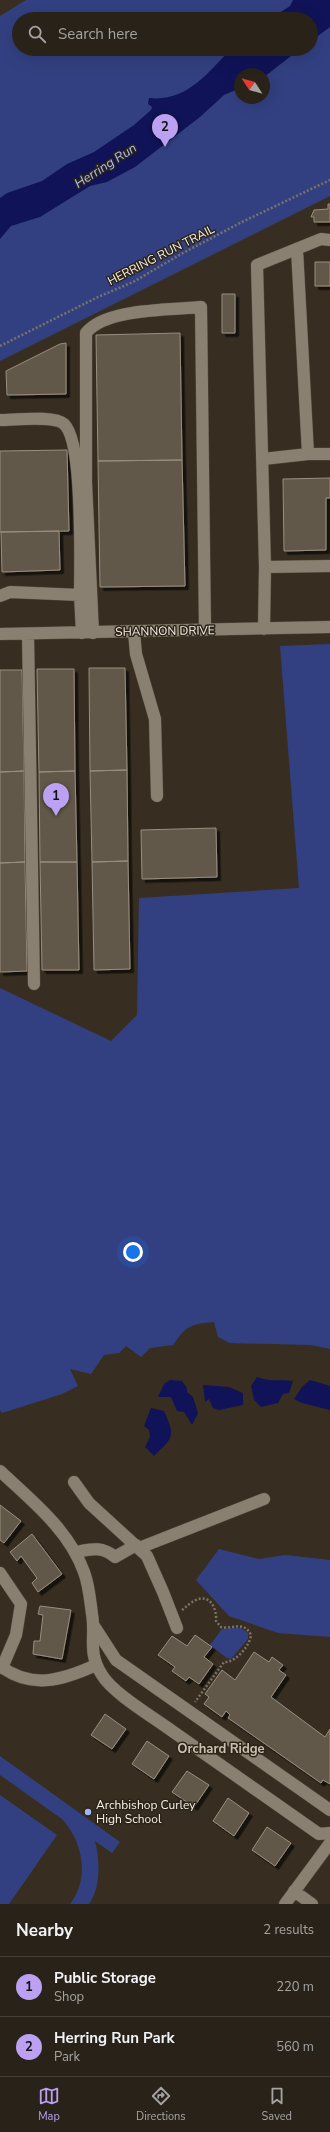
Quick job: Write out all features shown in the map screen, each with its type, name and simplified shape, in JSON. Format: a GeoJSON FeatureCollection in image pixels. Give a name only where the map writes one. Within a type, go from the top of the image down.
{"type":"FeatureCollection","features":[{"type":"Feature","properties":{"kind":"street"},"geometry":{"type":"LineString","coordinates":[[264,629],[265,567],[263,459],[257,265],[322,238],[330,240]]}},
{"type":"Feature","properties":{"kind":"street"},"geometry":{"type":"LineString","coordinates":[[297,249],[308,454]]}},
{"type":"Feature","properties":{"kind":"street"},"geometry":{"type":"LineString","coordinates":[[88,633],[86,333],[91,326],[101,321],[129,314],[201,307],[205,630]]}},
{"type":"Feature","properties":{"kind":"street"},"geometry":{"type":"LineString","coordinates":[[1,420],[52,419],[64,423],[70,433],[76,457],[79,504],[80,595],[88,633]]}},
{"type":"Feature","properties":{"kind":"street"},"geometry":{"type":"LineString","coordinates":[[263,459],[308,454],[330,454]]}},
{"type":"Feature","properties":{"kind":"street"},"geometry":{"type":"LineString","coordinates":[[265,567],[330,566]]}},
{"type":"Feature","properties":{"kind":"street"},"geometry":{"type":"LineString","coordinates":[[0,596],[10,592],[80,595]]}},
{"type":"Feature","properties":{"kind":"street","name":"SHANNON DRIVE"},"geometry":{"type":"LineString","coordinates":[[0,634],[330,627]]}},
{"type":"Feature","properties":{"kind":"street"},"geometry":{"type":"LineString","coordinates":[[134,632],[136,654],[155,719],[157,796]]}},
{"type":"Feature","properties":{"kind":"street"},"geometry":{"type":"LineString","coordinates":[[28,634],[34,984]]}},
{"type":"Feature","properties":{"kind":"street"},"geometry":{"type":"LineString","coordinates":[[0,1471],[62,1531],[76,1552],[86,1579],[94,1626],[92,1640],[96,1665],[102,1677],[111,1686],[143,1710],[319,1834],[330,1833]]}},
{"type":"Feature","properties":{"kind":"street"},"geometry":{"type":"LineString","coordinates":[[74,1482],[89,1503],[147,1556],[177,1628]]}},
{"type":"Feature","properties":{"kind":"street"},"geometry":{"type":"LineString","coordinates":[[76,1552],[94,1548],[101,1549],[115,1557],[264,1499]]}},
{"type":"Feature","properties":{"kind":"street"},"geometry":{"type":"LineString","coordinates":[[0,1573],[21,1604],[16,1635],[1,1667],[25,1678],[50,1680],[68,1677],[96,1665]]}},
{"type":"Feature","properties":{"kind":"street"},"geometry":{"type":"LineString","coordinates":[[94,1626],[116,1660],[330,1810]]}},
{"type":"Feature","properties":{"kind":"street"},"geometry":{"type":"LineString","coordinates":[[285,1904],[330,1843]]}},
{"type":"Feature","properties":{"kind":"street"},"geometry":{"type":"LineString","coordinates":[[294,1891],[312,1904]]}},
{"type":"Feature","properties":{"kind":"path","name":"HERRING RUN TRAIL"},"geometry":{"type":"LineString","coordinates":[[0,346],[98,297],[133,282],[242,222],[330,180]]}},
{"type":"Feature","properties":{"kind":"path"},"geometry":{"type":"LineString","coordinates":[[172,1615],[196,1600],[204,1600],[214,1605],[216,1610],[216,1621],[221,1627],[239,1626],[247,1629],[251,1635],[248,1644],[240,1653],[232,1661],[224,1662],[189,1711]]}},
{"type":"Feature","properties":{"kind":"shaded area"},"geometry":{"type":"Polygon","coordinates":[[[26,0],[330,0],[330,196],[0,361],[0,16],[26,0]]]}},
{"type":"Feature","properties":{"kind":"shaded area"},"geometry":{"type":"Polygon","coordinates":[[[330,644],[330,1349],[311,1345],[230,1343],[218,1337],[214,1322],[199,1324],[185,1330],[173,1345],[150,1348],[141,1357],[126,1346],[119,1353],[104,1355],[91,1374],[70,1369],[78,1386],[62,1394],[2,1413],[0,1410],[0,988],[111,1041],[137,1015],[139,898],[299,888],[280,646],[330,644]]]}},
{"type":"Feature","properties":{"kind":"shaded area"},"geometry":{"type":"Polygon","coordinates":[[[219,1549],[259,1559],[285,1555],[330,1560],[330,1637],[278,1633],[229,1616],[196,1580],[219,1549]]]}},
{"type":"Feature","properties":{"kind":"shaded area"},"geometry":{"type":"Polygon","coordinates":[[[241,1628],[248,1633],[248,1639],[231,1659],[227,1658],[210,1645],[222,1629],[241,1628]]]}},
{"type":"Feature","properties":{"kind":"shaded area"},"geometry":{"type":"Polygon","coordinates":[[[0,1756],[120,1842],[112,1853],[95,1841],[98,1857],[98,1874],[96,1890],[89,1904],[70,1904],[76,1894],[82,1872],[79,1849],[69,1828],[62,1819],[0,1775],[0,1756]]]}},
{"type":"Feature","properties":{"kind":"shaded area"},"geometry":{"type":"Polygon","coordinates":[[[0,1795],[57,1835],[9,1904],[0,1904],[0,1795]]]}},
{"type":"Feature","properties":{"kind":"water"},"geometry":{"type":"Polygon","coordinates":[[[293,0],[330,0],[330,27],[318,36],[318,12],[281,12],[290,6],[293,0]]]}},
{"type":"Feature","properties":{"kind":"water","name":"Herring Run"},"geometry":{"type":"Polygon","coordinates":[[[224,56],[291,56],[270,72],[270,68],[234,68],[234,91],[224,95],[200,117],[135,167],[107,182],[90,186],[40,217],[11,226],[0,239],[0,198],[7,193],[42,181],[67,164],[94,152],[134,125],[151,110],[152,107],[148,104],[149,98],[174,96],[185,91],[204,77],[224,56]]]}},
{"type":"Feature","properties":{"kind":"water"},"geometry":{"type":"Polygon","coordinates":[[[257,1377],[293,1381],[289,1393],[283,1394],[278,1403],[261,1407],[254,1400],[251,1386],[257,1377]]]}},
{"type":"Feature","properties":{"kind":"water"},"geometry":{"type":"Polygon","coordinates":[[[170,1380],[182,1381],[187,1388],[187,1392],[193,1397],[198,1413],[192,1425],[184,1412],[177,1411],[171,1397],[158,1397],[164,1384],[170,1380]]]}},
{"type":"Feature","properties":{"kind":"water"},"geometry":{"type":"Polygon","coordinates":[[[310,1380],[330,1386],[330,1410],[302,1403],[294,1399],[302,1387],[310,1380]]]}},
{"type":"Feature","properties":{"kind":"water"},"geometry":{"type":"Polygon","coordinates":[[[203,1385],[229,1387],[243,1393],[243,1405],[219,1410],[213,1408],[209,1399],[205,1402],[203,1385]]]}},
{"type":"Feature","properties":{"kind":"water"},"geometry":{"type":"Polygon","coordinates":[[[151,1408],[164,1411],[171,1432],[169,1440],[154,1456],[145,1447],[150,1437],[149,1430],[144,1426],[151,1408]]]}},
{"type":"Feature","properties":{"kind":"building"},"geometry":{"type":"Polygon","coordinates":[[[328,204],[330,204],[330,222],[314,222],[314,217],[311,217],[314,210],[328,209],[328,204]]]}},
{"type":"Feature","properties":{"kind":"building"},"geometry":{"type":"Polygon","coordinates":[[[315,262],[330,262],[330,286],[315,286],[315,262]]]}},
{"type":"Feature","properties":{"kind":"building"},"geometry":{"type":"Polygon","coordinates":[[[222,294],[235,294],[235,333],[222,333],[222,294]]]}},
{"type":"Feature","properties":{"kind":"building"},"geometry":{"type":"Polygon","coordinates":[[[180,333],[182,460],[98,461],[96,335],[180,333]]]}},
{"type":"Feature","properties":{"kind":"building"},"geometry":{"type":"Polygon","coordinates":[[[66,343],[66,394],[7,395],[6,371],[60,344],[66,343]]]}},
{"type":"Feature","properties":{"kind":"building"},"geometry":{"type":"Polygon","coordinates":[[[67,450],[69,531],[0,532],[0,451],[67,450]]]}},
{"type":"Feature","properties":{"kind":"building"},"geometry":{"type":"Polygon","coordinates":[[[182,460],[185,586],[100,587],[98,461],[182,460]]]}},
{"type":"Feature","properties":{"kind":"building"},"geometry":{"type":"Polygon","coordinates":[[[330,478],[330,498],[326,498],[326,550],[284,551],[283,479],[330,478]]]}},
{"type":"Feature","properties":{"kind":"building"},"geometry":{"type":"Polygon","coordinates":[[[59,531],[60,570],[2,572],[1,532],[59,531]]]}},
{"type":"Feature","properties":{"kind":"building"},"geometry":{"type":"Polygon","coordinates":[[[89,668],[125,668],[127,770],[90,771],[89,668]]]}},
{"type":"Feature","properties":{"kind":"building"},"geometry":{"type":"Polygon","coordinates":[[[37,669],[74,669],[75,771],[39,772],[37,669]]]}},
{"type":"Feature","properties":{"kind":"building"},"geometry":{"type":"Polygon","coordinates":[[[0,670],[22,670],[24,771],[0,772],[0,670]]]}},
{"type":"Feature","properties":{"kind":"building"},"geometry":{"type":"Polygon","coordinates":[[[127,770],[128,861],[92,862],[90,771],[127,770]]]}},
{"type":"Feature","properties":{"kind":"building"},"geometry":{"type":"Polygon","coordinates":[[[24,771],[25,862],[0,863],[0,772],[24,771]]]}},
{"type":"Feature","properties":{"kind":"building"},"geometry":{"type":"Polygon","coordinates":[[[75,771],[77,862],[40,862],[39,772],[75,771]]]}},
{"type":"Feature","properties":{"kind":"building"},"geometry":{"type":"Polygon","coordinates":[[[216,828],[217,877],[142,879],[141,830],[216,828]]]}},
{"type":"Feature","properties":{"kind":"building"},"geometry":{"type":"Polygon","coordinates":[[[128,861],[130,969],[94,970],[92,862],[128,861]]]}},
{"type":"Feature","properties":{"kind":"building"},"geometry":{"type":"Polygon","coordinates":[[[25,862],[27,971],[0,972],[0,863],[25,862]]]}},
{"type":"Feature","properties":{"kind":"building"},"geometry":{"type":"Polygon","coordinates":[[[40,862],[77,862],[79,970],[42,970],[40,862]]]}},
{"type":"Feature","properties":{"kind":"building"},"geometry":{"type":"Polygon","coordinates":[[[0,1505],[21,1521],[4,1543],[0,1540],[0,1505]]]}},
{"type":"Feature","properties":{"kind":"building"},"geometry":{"type":"Polygon","coordinates":[[[32,1534],[62,1574],[38,1592],[32,1583],[37,1578],[21,1556],[17,1561],[10,1552],[32,1534]]]}},
{"type":"Feature","properties":{"kind":"building"},"geometry":{"type":"Polygon","coordinates":[[[40,1606],[71,1610],[62,1659],[33,1654],[34,1641],[40,1641],[43,1615],[38,1614],[40,1606]]]}},
{"type":"Feature","properties":{"kind":"building"},"geometry":{"type":"Polygon","coordinates":[[[195,1635],[212,1647],[204,1657],[213,1664],[199,1684],[189,1677],[186,1681],[172,1671],[175,1667],[158,1655],[172,1636],[187,1646],[195,1635]]]}},
{"type":"Feature","properties":{"kind":"building"},"geometry":{"type":"Polygon","coordinates":[[[254,1652],[269,1662],[272,1657],[283,1665],[279,1670],[286,1675],[271,1697],[325,1737],[330,1729],[330,1784],[323,1780],[321,1783],[228,1718],[230,1715],[226,1711],[222,1717],[204,1704],[209,1697],[205,1694],[222,1670],[235,1680],[254,1652]]]}},
{"type":"Feature","properties":{"kind":"building"},"geometry":{"type":"Polygon","coordinates":[[[105,1714],[126,1729],[112,1749],[91,1735],[105,1714]]]}},
{"type":"Feature","properties":{"kind":"building"},"geometry":{"type":"Polygon","coordinates":[[[147,1741],[169,1756],[154,1779],[132,1764],[147,1741]]]}},
{"type":"Feature","properties":{"kind":"building"},"geometry":{"type":"Polygon","coordinates":[[[187,1771],[209,1785],[194,1807],[172,1792],[187,1771]]]}},
{"type":"Feature","properties":{"kind":"building"},"geometry":{"type":"Polygon","coordinates":[[[228,1798],[249,1813],[234,1836],[213,1821],[228,1798]]]}},
{"type":"Feature","properties":{"kind":"building"},"geometry":{"type":"Polygon","coordinates":[[[267,1827],[291,1843],[275,1866],[252,1850],[267,1827]]]}},
{"type":"Feature","properties":{"kind":"place","name":"Herring Run Park"},"geometry":{"type":"Point","coordinates":[165,147]}},
{"type":"Feature","properties":{"kind":"place","name":"Public Storage"},"geometry":{"type":"Point","coordinates":[56,816]}},
{"type":"Feature","properties":{"kind":"place","name":"Archbishop Curley High School"},"geometry":{"type":"Point","coordinates":[88,1812]}},
{"type":"Feature","properties":{"kind":"district","name":"Orchard Ridge"},"geometry":{"type":"Point","coordinates":[221,1748]}}]}
